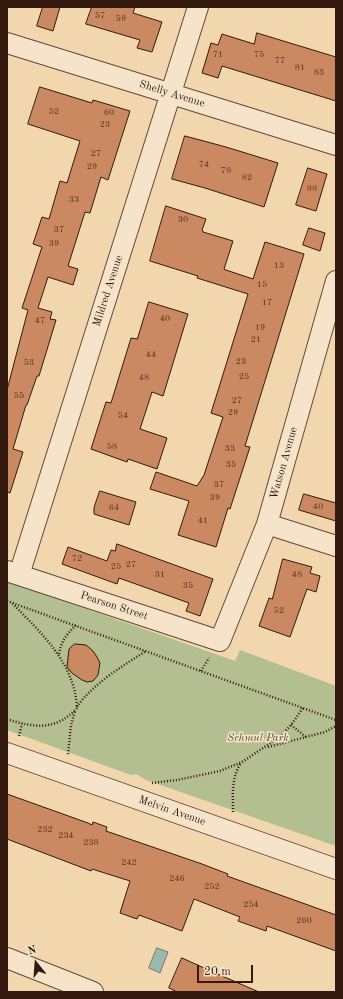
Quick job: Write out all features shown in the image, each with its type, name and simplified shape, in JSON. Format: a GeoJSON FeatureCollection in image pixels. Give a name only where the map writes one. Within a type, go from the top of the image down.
{"type":"FeatureCollection","features":[{"type":"Feature","properties":{"kind":"street","name":"Mildred Avenue"},"geometry":{"type":"LineString","coordinates":[[13,573],[198,7]]}},
{"type":"Feature","properties":{"kind":"street","name":"Shelly Avenue"},"geometry":{"type":"LineString","coordinates":[[7,43],[336,145]]}},
{"type":"Feature","properties":{"kind":"street","name":"Watson Avenue"},"geometry":{"type":"LineString","coordinates":[[216,647],[267,524],[336,280]]}},
{"type":"Feature","properties":{"kind":"street"},"geometry":{"type":"LineString","coordinates":[[267,524],[336,546]]}},
{"type":"Feature","properties":{"kind":"street","name":"Pearson Street"},"geometry":{"type":"LineString","coordinates":[[13,573],[216,647]]}},
{"type":"Feature","properties":{"kind":"street","name":"Melvin Avenue"},"geometry":{"type":"LineString","coordinates":[[7,753],[336,869]]}},
{"type":"Feature","properties":{"kind":"street"},"geometry":{"type":"LineString","coordinates":[[7,958],[93,992]]}},
{"type":"Feature","properties":{"kind":"path"},"geometry":{"type":"LineString","coordinates":[[7,600],[336,720]]}},
{"type":"Feature","properties":{"kind":"path"},"geometry":{"type":"LineString","coordinates":[[12,602],[59,654],[74,688],[76,708],[71,725],[68,754]]}},
{"type":"Feature","properties":{"kind":"path"},"geometry":{"type":"LineString","coordinates":[[59,654],[61,644],[66,635],[76,625]]}},
{"type":"Feature","properties":{"kind":"path"},"geometry":{"type":"LineString","coordinates":[[201,671],[216,647]]}},
{"type":"Feature","properties":{"kind":"path"},"geometry":{"type":"LineString","coordinates":[[7,719],[22,724],[38,726],[51,725],[66,717],[76,708],[88,693],[128,662],[146,651]]}},
{"type":"Feature","properties":{"kind":"path"},"geometry":{"type":"LineString","coordinates":[[152,783],[177,780],[220,771],[242,762],[281,736],[303,708]]}},
{"type":"Feature","properties":{"kind":"path"},"geometry":{"type":"LineString","coordinates":[[19,737],[22,724]]}},
{"type":"Feature","properties":{"kind":"path"},"geometry":{"type":"LineString","coordinates":[[291,725],[306,737]]}},
{"type":"Feature","properties":{"kind":"path"},"geometry":{"type":"LineString","coordinates":[[266,747],[325,732],[336,726]]}},
{"type":"Feature","properties":{"kind":"path"},"geometry":{"type":"LineString","coordinates":[[233,813],[234,782],[236,773],[242,762]]}},
{"type":"Feature","properties":{"kind":"green space","name":"Schmul Park"},"geometry":{"type":"Polygon","coordinates":[[[7,581],[235,661],[240,650],[336,686],[336,846],[146,780],[136,774],[131,775],[7,730],[7,581]]]}},
{"type":"Feature","properties":{"kind":"water"},"geometry":{"type":"Polygon","coordinates":[[[157,948],[168,952],[160,973],[149,968],[157,948]]]}},
{"type":"Feature","properties":{"kind":"building"},"geometry":{"type":"Polygon","coordinates":[[[43,7],[60,7],[53,31],[37,26],[43,7]]]}},
{"type":"Feature","properties":{"kind":"building"},"geometry":{"type":"Polygon","coordinates":[[[92,7],[135,7],[133,13],[162,22],[152,52],[137,48],[140,40],[86,24],[92,7]]]}},
{"type":"Feature","properties":{"kind":"building"},"geometry":{"type":"Polygon","coordinates":[[[257,33],[336,57],[336,101],[222,66],[218,78],[202,73],[211,43],[218,45],[222,34],[254,44],[257,33]]]}},
{"type":"Feature","properties":{"kind":"building"},"geometry":{"type":"Polygon","coordinates":[[[40,87],[92,103],[93,100],[130,111],[108,180],[101,177],[90,213],[85,212],[68,266],[78,269],[73,285],[48,277],[38,308],[52,312],[50,319],[56,320],[39,376],[37,376],[26,405],[13,449],[23,452],[10,493],[7,492],[7,390],[28,310],[22,308],[42,247],[33,244],[42,217],[49,219],[60,181],[67,183],[80,141],[28,124],[40,87]]]}},
{"type":"Feature","properties":{"kind":"building"},"geometry":{"type":"Polygon","coordinates":[[[185,136],[278,163],[264,207],[172,179],[185,136]]]}},
{"type":"Feature","properties":{"kind":"building"},"geometry":{"type":"Polygon","coordinates":[[[308,168],[327,174],[316,211],[296,205],[308,168]]]}},
{"type":"Feature","properties":{"kind":"building"},"geometry":{"type":"Polygon","coordinates":[[[166,206],[206,219],[202,230],[203,232],[233,241],[224,269],[226,270],[253,279],[265,242],[304,254],[245,446],[250,447],[216,547],[178,535],[189,501],[150,489],[156,472],[197,486],[204,475],[223,417],[211,413],[248,294],[150,261],[166,206]]]}},
{"type":"Feature","properties":{"kind":"building"},"geometry":{"type":"Polygon","coordinates":[[[309,228],[325,233],[320,251],[303,245],[309,228]]]}},
{"type":"Feature","properties":{"kind":"building"},"geometry":{"type":"Polygon","coordinates":[[[149,302],[188,314],[163,396],[152,392],[140,429],[167,438],[157,469],[128,459],[127,462],[91,449],[106,402],[111,403],[131,338],[137,339],[149,302]]]}},
{"type":"Feature","properties":{"kind":"building"},"geometry":{"type":"Polygon","coordinates":[[[100,491],[136,502],[129,525],[94,514],[94,508],[100,491]]]}},
{"type":"Feature","properties":{"kind":"building"},"geometry":{"type":"Polygon","coordinates":[[[304,494],[336,503],[336,521],[299,510],[304,494]]]}},
{"type":"Feature","properties":{"kind":"building"},"geometry":{"type":"Polygon","coordinates":[[[117,544],[213,579],[200,616],[186,611],[189,603],[119,578],[117,584],[62,564],[68,547],[107,561],[111,550],[115,551],[117,544]]]}},
{"type":"Feature","properties":{"kind":"building"},"geometry":{"type":"Polygon","coordinates":[[[283,559],[312,567],[310,573],[320,576],[316,592],[307,589],[290,637],[259,626],[269,598],[272,599],[283,559]]]}},
{"type":"Feature","properties":{"kind":"building"},"geometry":{"type":"Polygon","coordinates":[[[75,644],[86,645],[93,651],[100,663],[98,675],[93,681],[87,682],[82,680],[72,673],[67,667],[69,649],[75,644]]]}},
{"type":"Feature","properties":{"kind":"building"},"geometry":{"type":"Polygon","coordinates":[[[7,794],[92,825],[93,822],[107,827],[106,831],[202,864],[228,874],[227,876],[336,915],[336,951],[267,926],[266,931],[238,921],[240,917],[194,899],[182,931],[139,915],[137,919],[120,913],[130,881],[92,869],[91,871],[7,839],[7,794]]]}},
{"type":"Feature","properties":{"kind":"building"},"geometry":{"type":"Polygon","coordinates":[[[182,958],[259,992],[177,992],[169,988],[182,958]]]}}]}
